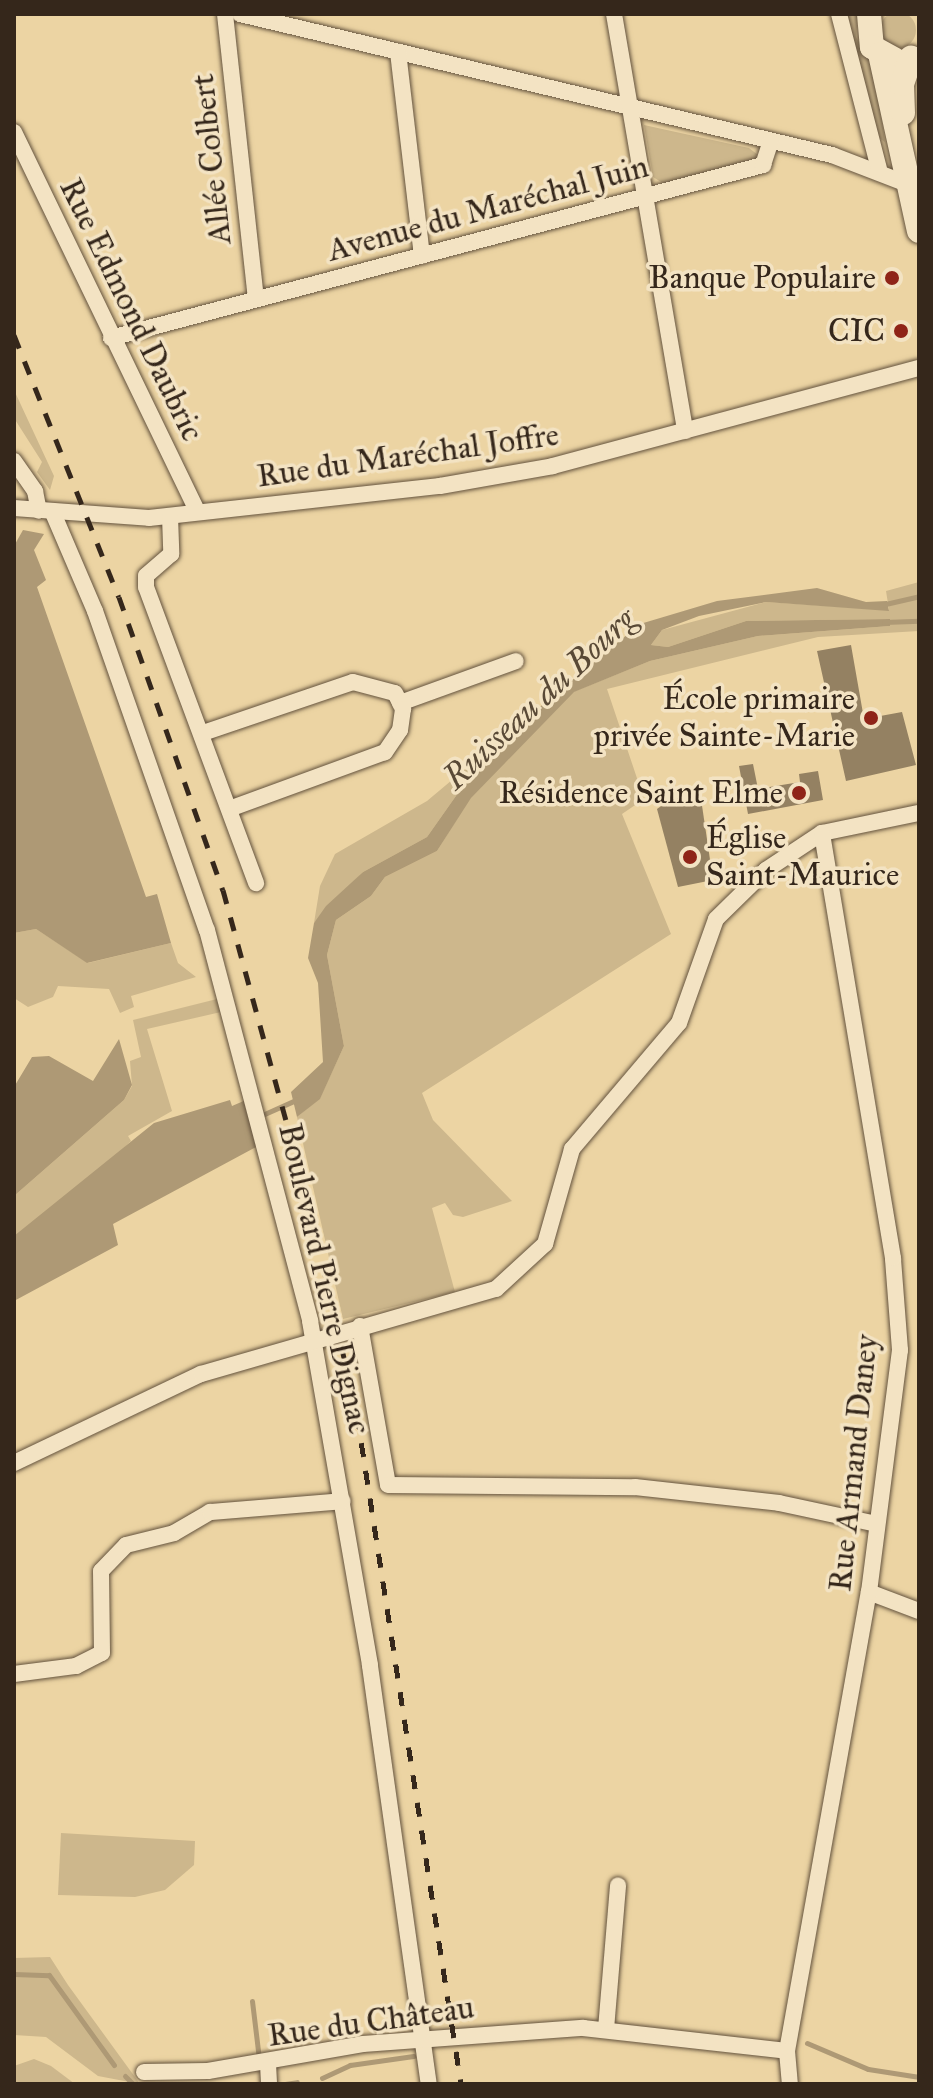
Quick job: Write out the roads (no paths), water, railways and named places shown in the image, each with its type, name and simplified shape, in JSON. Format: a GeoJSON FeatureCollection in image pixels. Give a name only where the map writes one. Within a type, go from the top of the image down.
{"type":"FeatureCollection","features":[{"type":"Feature","properties":{"kind":"main road"},"geometry":{"type":"LineString","coordinates":[[869,14],[867,37],[880,54],[879,158],[913,179]]}},
{"type":"Feature","properties":{"kind":"main road"},"geometry":{"type":"LineString","coordinates":[[880,54],[915,55],[902,111],[919,231]]}},
{"type":"Feature","properties":{"kind":"street","name":"Allée Colbert"},"geometry":{"type":"LineString","coordinates":[[225,14],[256,298]]}},
{"type":"Feature","properties":{"kind":"street"},"geometry":{"type":"LineString","coordinates":[[240,14],[771,141],[879,158],[839,14]]}},
{"type":"Feature","properties":{"kind":"street"},"geometry":{"type":"LineString","coordinates":[[614,14],[649,196],[685,431]]}},
{"type":"Feature","properties":{"kind":"street"},"geometry":{"type":"LineString","coordinates":[[398,52],[422,256]]}},
{"type":"Feature","properties":{"kind":"street","name":"Rue Edmond Daubric"},"geometry":{"type":"LineString","coordinates":[[14,132],[111,338],[198,512]]}},
{"type":"Feature","properties":{"kind":"street","name":"Avenue du Maréchal Juin"},"geometry":{"type":"LineString","coordinates":[[111,338],[763,165],[771,141]]}},
{"type":"Feature","properties":{"kind":"street","name":"Rue du Maréchal Joffre"},"geometry":{"type":"LineString","coordinates":[[14,508],[170,516],[440,486],[553,466],[919,368]]}},
{"type":"Feature","properties":{"kind":"street","name":"Boulevard Pierre Dignac"},"geometry":{"type":"LineString","coordinates":[[14,461],[35,491],[95,611],[198,903],[264,1137],[314,1338],[343,1501],[429,2084]]}},
{"type":"Feature","properties":{"kind":"street"},"geometry":{"type":"LineString","coordinates":[[170,516],[171,554],[146,576],[146,587],[168,659],[203,733],[256,883]]}},
{"type":"Feature","properties":{"kind":"street"},"geometry":{"type":"LineString","coordinates":[[400,703],[516,661]]}},
{"type":"Feature","properties":{"kind":"street"},"geometry":{"type":"LineString","coordinates":[[203,733],[353,682],[375,683],[400,703]]}},
{"type":"Feature","properties":{"kind":"street"},"geometry":{"type":"LineString","coordinates":[[229,809],[385,752],[400,730],[400,703]]}},
{"type":"Feature","properties":{"kind":"street"},"geometry":{"type":"LineString","coordinates":[[14,1463],[179,1382],[314,1338],[496,1289],[545,1244],[572,1149],[679,1023],[709,933],[766,870],[822,833],[919,813]]}},
{"type":"Feature","properties":{"kind":"street","name":"Rue Armand Daney"},"geometry":{"type":"LineString","coordinates":[[787,2051],[869,1592],[900,1350],[893,1258],[822,833]]}},
{"type":"Feature","properties":{"kind":"street"},"geometry":{"type":"LineString","coordinates":[[360,1326],[388,1485],[635,1487],[779,1503],[877,1524]]}},
{"type":"Feature","properties":{"kind":"street"},"geometry":{"type":"LineString","coordinates":[[14,1674],[76,1666],[102,1653],[101,1571],[126,1545],[174,1533],[210,1512],[343,1501]]}},
{"type":"Feature","properties":{"kind":"street"},"geometry":{"type":"LineString","coordinates":[[869,1592],[919,1611]]}},
{"type":"Feature","properties":{"kind":"street"},"geometry":{"type":"LineString","coordinates":[[606,2029],[618,1886]]}},
{"type":"Feature","properties":{"kind":"street","name":"Rue du Château"},"geometry":{"type":"LineString","coordinates":[[144,2072],[268,2064],[424,2039],[606,2029],[787,2051]]}},
{"type":"Feature","properties":{"kind":"street"},"geometry":{"type":"LineString","coordinates":[[787,2051],[790,2084]]}},
{"type":"Feature","properties":{"kind":"street"},"geometry":{"type":"LineString","coordinates":[[268,2064],[269,2084]]}},
{"type":"Feature","properties":{"kind":"waterway","name":"Ruisseau du Bourg"},"geometry":{"type":"LineString","coordinates":[[881,605],[919,596]]}},
{"type":"Feature","properties":{"kind":"waterway"},"geometry":{"type":"LineString","coordinates":[[884,622],[919,621]]}},
{"type":"Feature","properties":{"kind":"waterway","name":"Ruisseau du Bourg"},"geometry":{"type":"LineString","coordinates":[[260,1116],[298,1099]]}},
{"type":"Feature","properties":{"kind":"waterway"},"geometry":{"type":"LineString","coordinates":[[14,1974],[49,1975],[114,2065]]}},
{"type":"Feature","properties":{"kind":"waterway"},"geometry":{"type":"LineString","coordinates":[[252,2001],[259,2059]]}},
{"type":"Feature","properties":{"kind":"waterway"},"geometry":{"type":"LineString","coordinates":[[807,2043],[868,2069],[919,2077]]}},
{"type":"Feature","properties":{"kind":"waterway"},"geometry":{"type":"LineString","coordinates":[[322,2078],[350,2065],[413,2056]]}},
{"type":"Feature","properties":{"kind":"waterway"},"geometry":{"type":"LineString","coordinates":[[125,2076],[133,2084]]}},
{"type":"Feature","properties":{"kind":"waterway"},"geometry":{"type":"LineString","coordinates":[[285,2084],[297,2082]]}},
{"type":"Feature","properties":{"kind":"railway"},"geometry":{"type":"LineString","coordinates":[[14,335],[119,597],[223,890],[310,1208],[357,1415],[461,2084]]}},
{"type":"Feature","properties":{"kind":"place","name":"Banque Populaire"},"geometry":{"type":"Point","coordinates":[892,278]}},
{"type":"Feature","properties":{"kind":"place","name":"CIC"},"geometry":{"type":"Point","coordinates":[901,331]}},
{"type":"Feature","properties":{"kind":"place","name":"École primaire privée Sainte-Marie"},"geometry":{"type":"Point","coordinates":[871,718]}},
{"type":"Feature","properties":{"kind":"place","name":"Résidence Saint Elme"},"geometry":{"type":"Point","coordinates":[799,793]}},
{"type":"Feature","properties":{"kind":"place","name":"Église Saint-Maurice"},"geometry":{"type":"Point","coordinates":[690,857]}}]}
